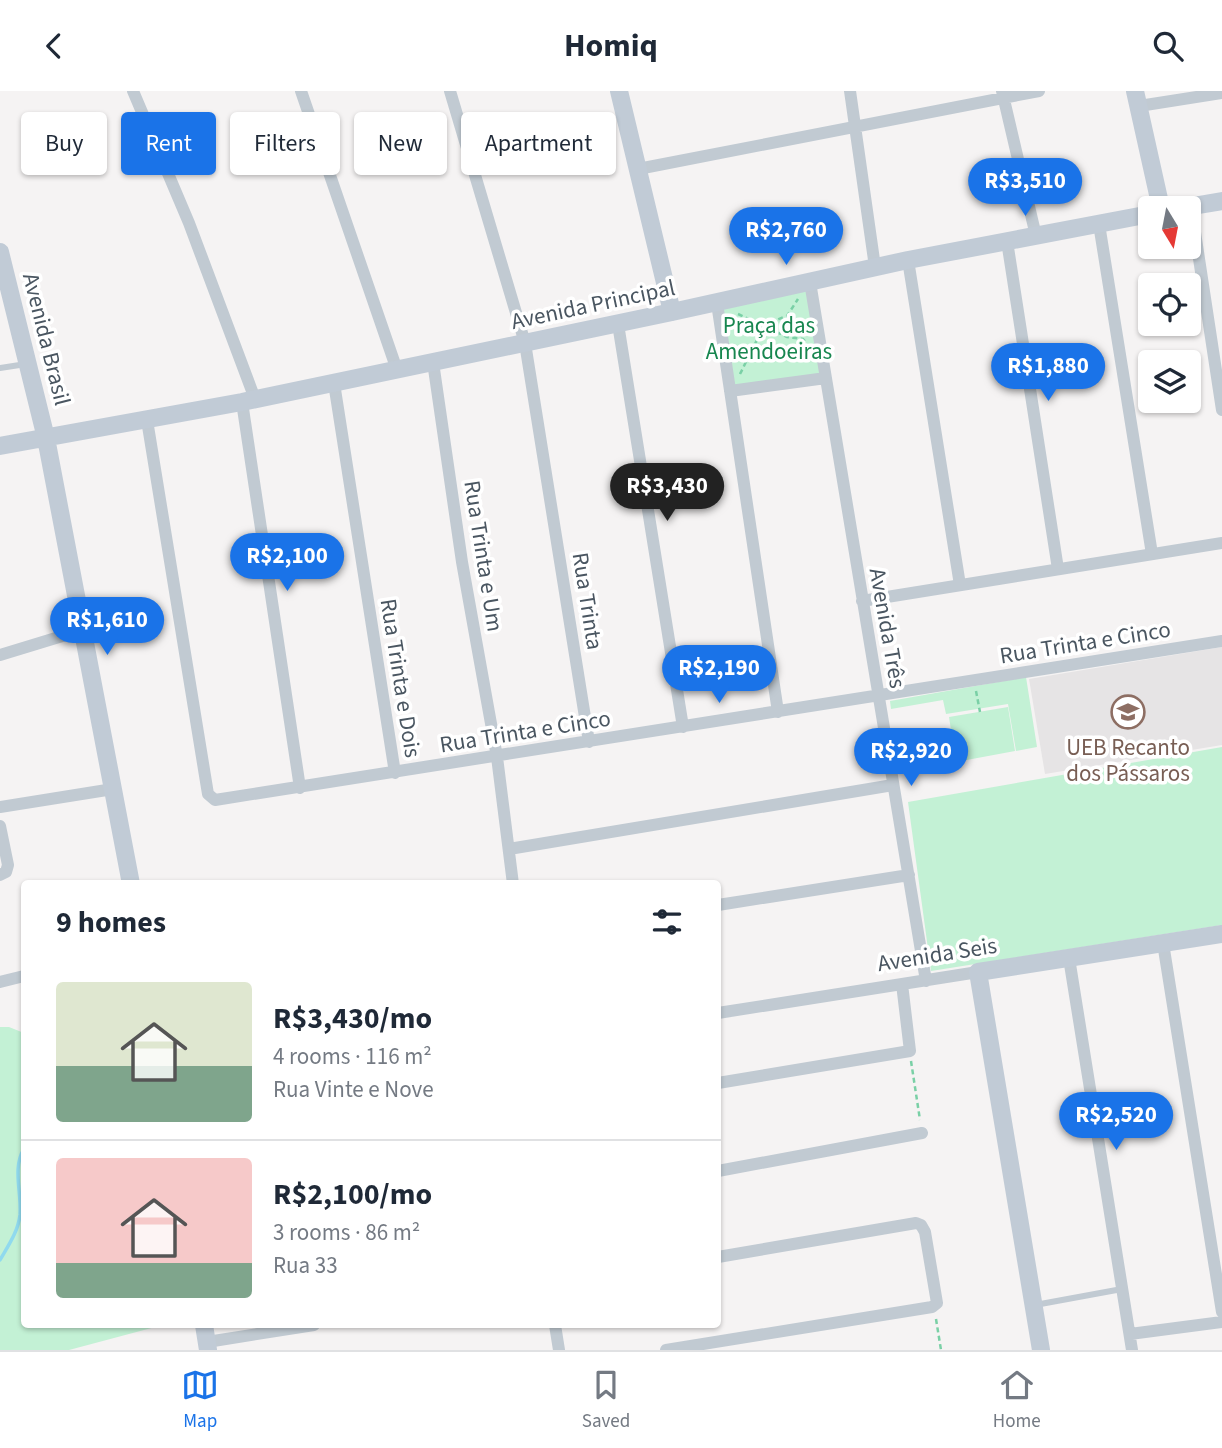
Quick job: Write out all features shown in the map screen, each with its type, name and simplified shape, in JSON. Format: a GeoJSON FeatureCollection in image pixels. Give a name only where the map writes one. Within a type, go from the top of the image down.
{"type":"FeatureCollection","features":[{"type":"Feature","properties":{"kind":"street"},"geometry":{"type":"LineString","coordinates":[[301,91],[397,370]]}},
{"type":"Feature","properties":{"kind":"street","name":"Rua Trinta"},"geometry":{"type":"LineString","coordinates":[[450,91],[525,343],[589,742]]}},
{"type":"Feature","properties":{"kind":"street"},"geometry":{"type":"LineString","coordinates":[[620,91],[672,312]]}},
{"type":"Feature","properties":{"kind":"street"},"geometry":{"type":"LineString","coordinates":[[849,91],[875,267]]}},
{"type":"Feature","properties":{"kind":"street"},"geometry":{"type":"LineString","coordinates":[[638,169],[855,127],[1003,94],[1039,91]]}},
{"type":"Feature","properties":{"kind":"street"},"geometry":{"type":"LineString","coordinates":[[137,92],[189,223],[248,401],[300,788]]}},
{"type":"Feature","properties":{"kind":"street"},"geometry":{"type":"LineString","coordinates":[[1158,196],[1137,99],[1222,93]]}},
{"type":"Feature","properties":{"kind":"street"},"geometry":{"type":"LineString","coordinates":[[1003,94],[1037,236]]}},
{"type":"Feature","properties":{"kind":"street"},"geometry":{"type":"LineString","coordinates":[[1201,204],[1222,201]]}},
{"type":"Feature","properties":{"kind":"street","name":"Avenida Principal"},"geometry":{"type":"LineString","coordinates":[[0,446],[248,401],[717,303],[908,260],[1138,216]]}},
{"type":"Feature","properties":{"kind":"street"},"geometry":{"type":"LineString","coordinates":[[1099,224],[1152,554]]}},
{"type":"Feature","properties":{"kind":"street"},"geometry":{"type":"LineString","coordinates":[[1007,241],[1058,569]]}},
{"type":"Feature","properties":{"kind":"street"},"geometry":{"type":"LineString","coordinates":[[1198,259],[1217,344],[1222,410]]}},
{"type":"Feature","properties":{"kind":"street","name":"Avenida Brasil"},"geometry":{"type":"LineString","coordinates":[[1,260],[46,437],[130,880]]}},
{"type":"Feature","properties":{"kind":"street"},"geometry":{"type":"LineString","coordinates":[[908,260],[960,585]]}},
{"type":"Feature","properties":{"kind":"street","name":"Avenida Três"},"geometry":{"type":"LineString","coordinates":[[810,282],[926,981]]}},
{"type":"Feature","properties":{"kind":"street"},"geometry":{"type":"LineString","coordinates":[[717,303],[778,712]]}},
{"type":"Feature","properties":{"kind":"street"},"geometry":{"type":"LineString","coordinates":[[618,324],[683,727]]}},
{"type":"Feature","properties":{"kind":"street","name":"Rua Trinta e Um"},"geometry":{"type":"LineString","coordinates":[[433,362],[462,562],[497,757],[513,880]]}},
{"type":"Feature","properties":{"kind":"street"},"geometry":{"type":"LineString","coordinates":[[730,391],[825,378]]}},
{"type":"Feature","properties":{"kind":"street","name":"Rua Trinta e Dois"},"geometry":{"type":"LineString","coordinates":[[334,383],[395,773]]}},
{"type":"Feature","properties":{"kind":"street","name":"Rua Trinta e Cinco"},"geometry":{"type":"LineString","coordinates":[[147,421],[209,797],[219,801],[1222,641]]}},
{"type":"Feature","properties":{"kind":"street"},"geometry":{"type":"LineString","coordinates":[[862,601],[1222,543]]}},
{"type":"Feature","properties":{"kind":"street"},"geometry":{"type":"LineString","coordinates":[[0,656],[82,630]]}},
{"type":"Feature","properties":{"kind":"street"},"geometry":{"type":"LineString","coordinates":[[509,849],[894,785]]}},
{"type":"Feature","properties":{"kind":"street"},"geometry":{"type":"LineString","coordinates":[[0,807],[113,789]]}},
{"type":"Feature","properties":{"kind":"street"},"geometry":{"type":"LineString","coordinates":[[0,826],[8,865],[3,874]]}},
{"type":"Feature","properties":{"kind":"street"},"geometry":{"type":"LineString","coordinates":[[721,905],[909,875]]}},
{"type":"Feature","properties":{"kind":"street","name":"Avenida Seis"},"geometry":{"type":"LineString","coordinates":[[721,1013],[1222,934]]}},
{"type":"Feature","properties":{"kind":"street"},"geometry":{"type":"LineString","coordinates":[[1163,943],[1222,1312]]}},
{"type":"Feature","properties":{"kind":"street"},"geometry":{"type":"LineString","coordinates":[[1069,958],[1132,1350]]}},
{"type":"Feature","properties":{"kind":"street"},"geometry":{"type":"LineString","coordinates":[[978,972],[1041,1350]]}},
{"type":"Feature","properties":{"kind":"street"},"geometry":{"type":"LineString","coordinates":[[0,982],[21,976]]}},
{"type":"Feature","properties":{"kind":"street"},"geometry":{"type":"LineString","coordinates":[[721,1082],[910,1051],[902,984]]}},
{"type":"Feature","properties":{"kind":"street"},"geometry":{"type":"LineString","coordinates":[[721,1170],[922,1133]]}},
{"type":"Feature","properties":{"kind":"street"},"geometry":{"type":"LineString","coordinates":[[666,1350],[936,1303],[925,1233],[921,1225],[916,1223],[721,1256]]}},
{"type":"Feature","properties":{"kind":"street"},"geometry":{"type":"LineString","coordinates":[[1130,1334],[1222,1322]]}},
{"type":"Feature","properties":{"kind":"street"},"geometry":{"type":"LineString","coordinates":[[206,1339],[291,1328]]}},
{"type":"Feature","properties":{"kind":"street"},"geometry":{"type":"LineString","coordinates":[[555,1328],[559,1350]]}},
{"type":"Feature","properties":{"kind":"lane"},"geometry":{"type":"LineString","coordinates":[[0,368],[28,363]]}},
{"type":"Feature","properties":{"kind":"lane"},"geometry":{"type":"LineString","coordinates":[[1034,1305],[1122,1289]]}},
{"type":"Feature","properties":{"kind":"path"},"geometry":{"type":"LineString","coordinates":[[733,369],[737,382],[759,335],[775,319],[787,316],[810,282]]}},
{"type":"Feature","properties":{"kind":"path"},"geometry":{"type":"LineString","coordinates":[[717,303],[788,337],[803,339],[808,345]]}},
{"type":"Feature","properties":{"kind":"path"},"geometry":{"type":"LineString","coordinates":[[974,681],[980,712]]}},
{"type":"Feature","properties":{"kind":"path"},"geometry":{"type":"LineString","coordinates":[[910,1051],[922,1133]]}},
{"type":"Feature","properties":{"kind":"path"},"geometry":{"type":"LineString","coordinates":[[936,1303],[942,1350]]}},
{"type":"Feature","properties":{"kind":"shaded area","name":"UEB Recanto dos Pássaros"},"geometry":{"type":"Polygon","coordinates":[[[1222,647],[1222,745],[1045,774],[1029,679],[1222,647]]]}},
{"type":"Feature","properties":{"kind":"green space","name":"Praça das Amendoeiras"},"geometry":{"type":"Polygon","coordinates":[[[809,283],[824,376],[732,390],[718,303],[809,283]]]}},
{"type":"Feature","properties":{"kind":"green space"},"geometry":{"type":"Polygon","coordinates":[[[1026,677],[1037,747],[1016,751],[1008,704],[946,714],[943,700],[891,709],[890,701],[1026,677]]]}},
{"type":"Feature","properties":{"kind":"green space"},"geometry":{"type":"Polygon","coordinates":[[[1008,707],[1015,751],[956,762],[949,717],[1008,707]]]}},
{"type":"Feature","properties":{"kind":"green space"},"geometry":{"type":"Polygon","coordinates":[[[1222,747],[1222,925],[931,971],[908,802],[1222,747]]]}},
{"type":"Feature","properties":{"kind":"green space"},"geometry":{"type":"Polygon","coordinates":[[[0,1027],[9,1027],[21,1032],[21,1328],[152,1328],[69,1350],[0,1350],[0,1027]]]}},
{"type":"Feature","properties":{"kind":"waterway"},"geometry":{"type":"LineString","coordinates":[[0,1260],[19,1221],[18,1172],[21,1154]]}},
{"type":"Feature","properties":{"kind":"place","name":"UEB Recanto dos Pássaros"},"geometry":{"type":"Point","coordinates":[1128,712]}}]}
